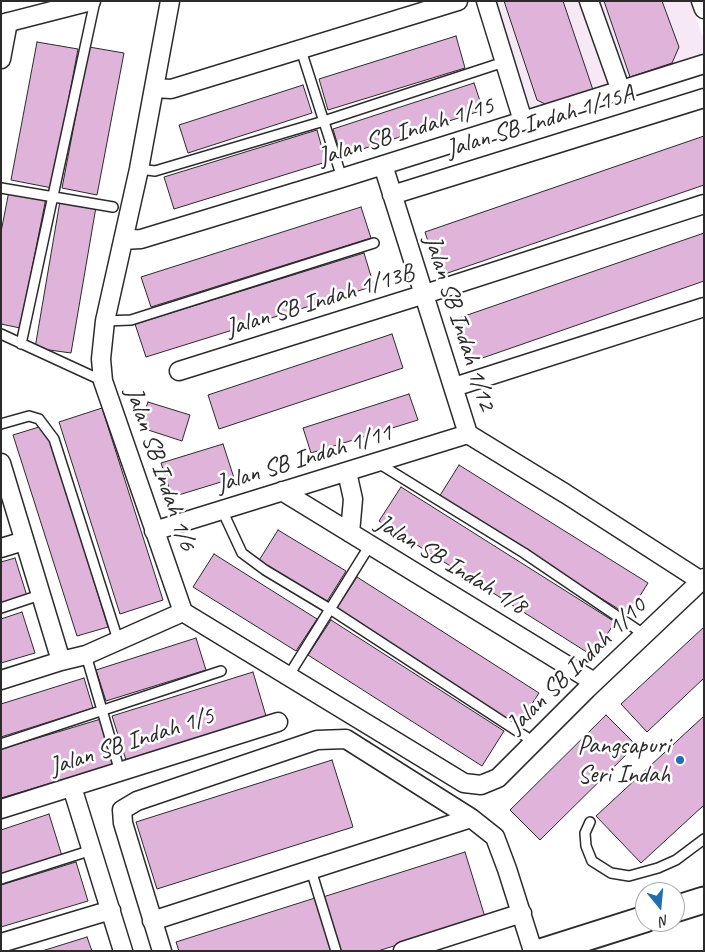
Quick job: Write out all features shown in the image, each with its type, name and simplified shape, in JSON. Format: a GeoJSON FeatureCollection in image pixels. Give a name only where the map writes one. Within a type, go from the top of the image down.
{"type":"FeatureCollection","features":[{"type":"Feature","properties":{"kind":"street"},"geometry":{"type":"LineString","coordinates":[[1,59],[5,23],[91,1]]}},
{"type":"Feature","properties":{"kind":"street","name":"Jalan SB Indah 1/6"},"geometry":{"type":"LineString","coordinates":[[170,1],[139,169],[105,322],[101,358],[103,381],[183,612]]}},
{"type":"Feature","properties":{"kind":"street"},"geometry":{"type":"LineString","coordinates":[[154,88],[171,89],[458,1]]}},
{"type":"Feature","properties":{"kind":"street"},"geometry":{"type":"LineString","coordinates":[[486,1],[523,122]]}},
{"type":"Feature","properties":{"kind":"street"},"geometry":{"type":"LineString","coordinates":[[589,1],[620,91]]}},
{"type":"Feature","properties":{"kind":"street"},"geometry":{"type":"LineString","coordinates":[[701,1],[704,9]]}},
{"type":"Feature","properties":{"kind":"street","name":"Jalan SB Indah 1/15"},"geometry":{"type":"LineString","coordinates":[[122,240],[141,239],[523,122],[704,64]]}},
{"type":"Feature","properties":{"kind":"street","name":"Jalan SB Indah 1/15A"},"geometry":{"type":"LineString","coordinates":[[392,195],[704,98]]}},
{"type":"Feature","properties":{"kind":"street","name":"Jalan SB Indah 1/12"},"geometry":{"type":"LineString","coordinates":[[383,165],[468,434],[702,580]]}},
{"type":"Feature","properties":{"kind":"street","name":"Jalan SB Indah 1/13B"},"geometry":{"type":"LineString","coordinates":[[179,371],[704,204]]}},
{"type":"Feature","properties":{"kind":"street"},"geometry":{"type":"LineString","coordinates":[[454,387],[704,307]]}},
{"type":"Feature","properties":{"kind":"street","name":"Jalan SB Indah 1/11"},"geometry":{"type":"LineString","coordinates":[[154,531],[468,434]]}},
{"type":"Feature","properties":{"kind":"street"},"geometry":{"type":"LineString","coordinates":[[1,464],[61,661]]}},
{"type":"Feature","properties":{"kind":"street"},"geometry":{"type":"LineString","coordinates":[[347,472],[353,499],[350,533]]}},
{"type":"Feature","properties":{"kind":"street","name":"Jalan SB Indah 1/8"},"geometry":{"type":"LineString","coordinates":[[282,491],[594,682]]}},
{"type":"Feature","properties":{"kind":"street"},"geometry":{"type":"LineString","coordinates":[[1,548],[24,541]]}},
{"type":"Feature","properties":{"kind":"street","name":"Jalan SB Indah 1/10"},"geometry":{"type":"LineString","coordinates":[[289,675],[464,783],[481,785],[498,778],[594,682],[702,580]]}},
{"type":"Feature","properties":{"kind":"street"},"geometry":{"type":"LineString","coordinates":[[1,680],[86,655],[183,612],[289,675]]}},
{"type":"Feature","properties":{"kind":"street","name":"Jalan SB Indah 1/5"},"geometry":{"type":"LineString","coordinates":[[1,809],[278,722]]}},
{"type":"Feature","properties":{"kind":"street"},"geometry":{"type":"LineString","coordinates":[[162,951],[123,823],[122,810],[137,801],[317,740],[346,740],[471,818],[495,838],[534,951]]}},
{"type":"Feature","properties":{"kind":"street"},"geometry":{"type":"LineString","coordinates":[[72,787],[123,951]]}},
{"type":"Feature","properties":{"kind":"street"},"geometry":{"type":"LineString","coordinates":[[152,921],[471,818]]}},
{"type":"Feature","properties":{"kind":"street"},"geometry":{"type":"LineString","coordinates":[[685,906],[704,900]]}},
{"type":"Feature","properties":{"kind":"street"},"geometry":{"type":"LineString","coordinates":[[1,943],[111,910]]}},
{"type":"Feature","properties":{"kind":"street"},"geometry":{"type":"LineString","coordinates":[[403,951],[522,913]]}},
{"type":"Feature","properties":{"kind":"street"},"geometry":{"type":"LineString","coordinates":[[544,951],[635,922]]}},
{"type":"Feature","properties":{"kind":"lane"},"geometry":{"type":"LineString","coordinates":[[21,344],[95,1]]}},
{"type":"Feature","properties":{"kind":"lane"},"geometry":{"type":"LineString","coordinates":[[301,50],[342,178]]}},
{"type":"Feature","properties":{"kind":"lane"},"geometry":{"type":"LineString","coordinates":[[139,169],[155,171],[324,121],[504,62]]}},
{"type":"Feature","properties":{"kind":"lane"},"geometry":{"type":"LineString","coordinates":[[1,188],[113,208]]}},
{"type":"Feature","properties":{"kind":"lane"},"geometry":{"type":"LineString","coordinates":[[105,322],[131,320],[374,243]]}},
{"type":"Feature","properties":{"kind":"lane"},"geometry":{"type":"LineString","coordinates":[[1,334],[103,381]]}},
{"type":"Feature","properties":{"kind":"lane"},"geometry":{"type":"LineString","coordinates":[[1,424],[29,416],[39,419],[54,439],[118,640]]}},
{"type":"Feature","properties":{"kind":"lane"},"geometry":{"type":"LineString","coordinates":[[378,462],[524,553],[645,635]]}},
{"type":"Feature","properties":{"kind":"lane"},"geometry":{"type":"LineString","coordinates":[[222,510],[242,553],[265,570],[330,609],[534,742]]}},
{"type":"Feature","properties":{"kind":"lane"},"geometry":{"type":"LineString","coordinates":[[289,675],[370,545]]}},
{"type":"Feature","properties":{"kind":"lane"},"geometry":{"type":"LineString","coordinates":[[1,608],[40,595]]}},
{"type":"Feature","properties":{"kind":"lane"},"geometry":{"type":"LineString","coordinates":[[86,655],[120,772]]}},
{"type":"Feature","properties":{"kind":"lane"},"geometry":{"type":"LineString","coordinates":[[1,744],[221,670]]}},
{"type":"Feature","properties":{"kind":"lane"},"geometry":{"type":"LineString","coordinates":[[590,822],[585,833],[586,846],[592,862],[611,873],[629,876],[658,868],[676,860],[704,839]]}},
{"type":"Feature","properties":{"kind":"lane"},"geometry":{"type":"LineString","coordinates":[[1,879],[92,850]]}},
{"type":"Feature","properties":{"kind":"lane"},"geometry":{"type":"LineString","coordinates":[[311,870],[336,951]]}},
{"type":"Feature","properties":{"kind":"shaded area"},"geometry":{"type":"Polygon","coordinates":[[[495,1],[690,1],[704,39],[704,55],[531,111],[495,1]]]}},
{"type":"Feature","properties":{"kind":"building"},"geometry":{"type":"Polygon","coordinates":[[[504,1],[563,1],[593,90],[549,106],[537,100],[504,1]]]}},
{"type":"Feature","properties":{"kind":"building"},"geometry":{"type":"Polygon","coordinates":[[[604,1],[662,1],[679,47],[672,63],[630,77],[604,1]]]}},
{"type":"Feature","properties":{"kind":"building"},"geometry":{"type":"Polygon","coordinates":[[[456,36],[465,68],[328,110],[319,79],[456,36]]]}},
{"type":"Feature","properties":{"kind":"building"},"geometry":{"type":"Polygon","coordinates":[[[37,42],[78,49],[52,188],[11,180],[37,42]]]}},
{"type":"Feature","properties":{"kind":"building"},"geometry":{"type":"Polygon","coordinates":[[[89,47],[124,53],[97,195],[62,188],[89,47]]]}},
{"type":"Feature","properties":{"kind":"building"},"geometry":{"type":"Polygon","coordinates":[[[474,83],[483,110],[341,156],[333,129],[474,83]]]}},
{"type":"Feature","properties":{"kind":"building"},"geometry":{"type":"Polygon","coordinates":[[[303,85],[312,113],[188,153],[179,125],[303,85]]]}},
{"type":"Feature","properties":{"kind":"building"},"geometry":{"type":"Polygon","coordinates":[[[317,130],[326,162],[174,209],[164,177],[317,130]]]}},
{"type":"Feature","properties":{"kind":"building"},"geometry":{"type":"Polygon","coordinates":[[[704,136],[704,185],[439,276],[425,232],[704,136]]]}},
{"type":"Feature","properties":{"kind":"building"},"geometry":{"type":"Polygon","coordinates":[[[9,191],[46,198],[20,328],[1,324],[1,232],[9,191]]]}},
{"type":"Feature","properties":{"kind":"building"},"geometry":{"type":"Polygon","coordinates":[[[60,201],[96,207],[71,353],[35,348],[60,201]]]}},
{"type":"Feature","properties":{"kind":"building"},"geometry":{"type":"Polygon","coordinates":[[[361,207],[371,238],[151,307],[141,277],[361,207]]]}},
{"type":"Feature","properties":{"kind":"building"},"geometry":{"type":"Polygon","coordinates":[[[704,233],[704,281],[468,363],[453,320],[704,233]]]}},
{"type":"Feature","properties":{"kind":"building"},"geometry":{"type":"Polygon","coordinates":[[[364,253],[374,286],[146,357],[135,324],[364,253]]]}},
{"type":"Feature","properties":{"kind":"building"},"geometry":{"type":"Polygon","coordinates":[[[392,334],[403,368],[219,429],[208,395],[392,334]]]}},
{"type":"Feature","properties":{"kind":"building"},"geometry":{"type":"Polygon","coordinates":[[[409,394],[418,420],[311,453],[303,428],[409,394]]]}},
{"type":"Feature","properties":{"kind":"building"},"geometry":{"type":"Polygon","coordinates":[[[148,402],[190,415],[182,441],[139,427],[148,402]]]}},
{"type":"Feature","properties":{"kind":"building"},"geometry":{"type":"Polygon","coordinates":[[[102,408],[163,600],[120,614],[59,422],[102,408]]]}},
{"type":"Feature","properties":{"kind":"building"},"geometry":{"type":"Polygon","coordinates":[[[39,427],[51,441],[108,627],[77,636],[13,435],[39,427]]]}},
{"type":"Feature","properties":{"kind":"building"},"geometry":{"type":"Polygon","coordinates":[[[223,444],[234,478],[172,497],[161,463],[223,444]]]}},
{"type":"Feature","properties":{"kind":"building"},"geometry":{"type":"Polygon","coordinates":[[[459,465],[648,583],[628,615],[439,497],[459,465]]]}},
{"type":"Feature","properties":{"kind":"building"},"geometry":{"type":"Polygon","coordinates":[[[401,487],[615,622],[593,656],[379,521],[401,487]]]}},
{"type":"Feature","properties":{"kind":"building"},"geometry":{"type":"Polygon","coordinates":[[[278,530],[346,571],[326,603],[258,562],[278,530]]]}},
{"type":"Feature","properties":{"kind":"building"},"geometry":{"type":"Polygon","coordinates":[[[214,554],[317,619],[296,651],[193,587],[214,554]]]}},
{"type":"Feature","properties":{"kind":"building"},"geometry":{"type":"Polygon","coordinates":[[[15,558],[27,596],[1,605],[1,562],[15,558]]]}},
{"type":"Feature","properties":{"kind":"building"},"geometry":{"type":"Polygon","coordinates":[[[357,577],[539,693],[517,727],[335,611],[357,577]]]}},
{"type":"Feature","properties":{"kind":"building"},"geometry":{"type":"Polygon","coordinates":[[[22,612],[35,653],[1,663],[1,619],[22,612]]]}},
{"type":"Feature","properties":{"kind":"building"},"geometry":{"type":"Polygon","coordinates":[[[331,620],[504,731],[482,766],[308,655],[331,620]]]}},
{"type":"Feature","properties":{"kind":"building"},"geometry":{"type":"Polygon","coordinates":[[[704,627],[704,678],[647,732],[621,704],[704,627]]]}},
{"type":"Feature","properties":{"kind":"building"},"geometry":{"type":"Polygon","coordinates":[[[196,638],[206,670],[106,701],[96,670],[196,638]]]}},
{"type":"Feature","properties":{"kind":"building"},"geometry":{"type":"Polygon","coordinates":[[[253,672],[266,716],[126,760],[112,716],[253,672]]]}},
{"type":"Feature","properties":{"kind":"building"},"geometry":{"type":"Polygon","coordinates":[[[84,678],[93,708],[1,737],[1,704],[84,678]]]}},
{"type":"Feature","properties":{"kind":"building"},"geometry":{"type":"Polygon","coordinates":[[[606,715],[636,745],[540,840],[510,810],[606,715]]]}},
{"type":"Feature","properties":{"kind":"building","name":"Pangsapuri Seri Indah"},"geometry":{"type":"Polygon","coordinates":[[[704,716],[704,805],[641,863],[596,816],[704,716]]]}},
{"type":"Feature","properties":{"kind":"building"},"geometry":{"type":"Polygon","coordinates":[[[101,719],[115,764],[1,798],[1,749],[101,719]]]}},
{"type":"Feature","properties":{"kind":"building"},"geometry":{"type":"Polygon","coordinates":[[[332,760],[353,827],[157,889],[136,822],[332,760]]]}},
{"type":"Feature","properties":{"kind":"building"},"geometry":{"type":"Polygon","coordinates":[[[49,814],[62,856],[1,876],[1,830],[49,814]]]}},
{"type":"Feature","properties":{"kind":"building"},"geometry":{"type":"Polygon","coordinates":[[[465,852],[485,917],[378,951],[341,951],[323,897],[465,852]]]}},
{"type":"Feature","properties":{"kind":"building"},"geometry":{"type":"Polygon","coordinates":[[[76,862],[88,901],[1,927],[1,885],[76,862]]]}},
{"type":"Feature","properties":{"kind":"building"},"geometry":{"type":"Polygon","coordinates":[[[315,898],[332,951],[179,951],[176,942],[315,898]]]}},
{"type":"Feature","properties":{"kind":"building"},"geometry":{"type":"Polygon","coordinates":[[[87,937],[92,951],[42,951],[87,937]]]}},
{"type":"Feature","properties":{"kind":"place","name":"Pangsapuri Seri Indah"},"geometry":{"type":"Point","coordinates":[680,760]}}]}
